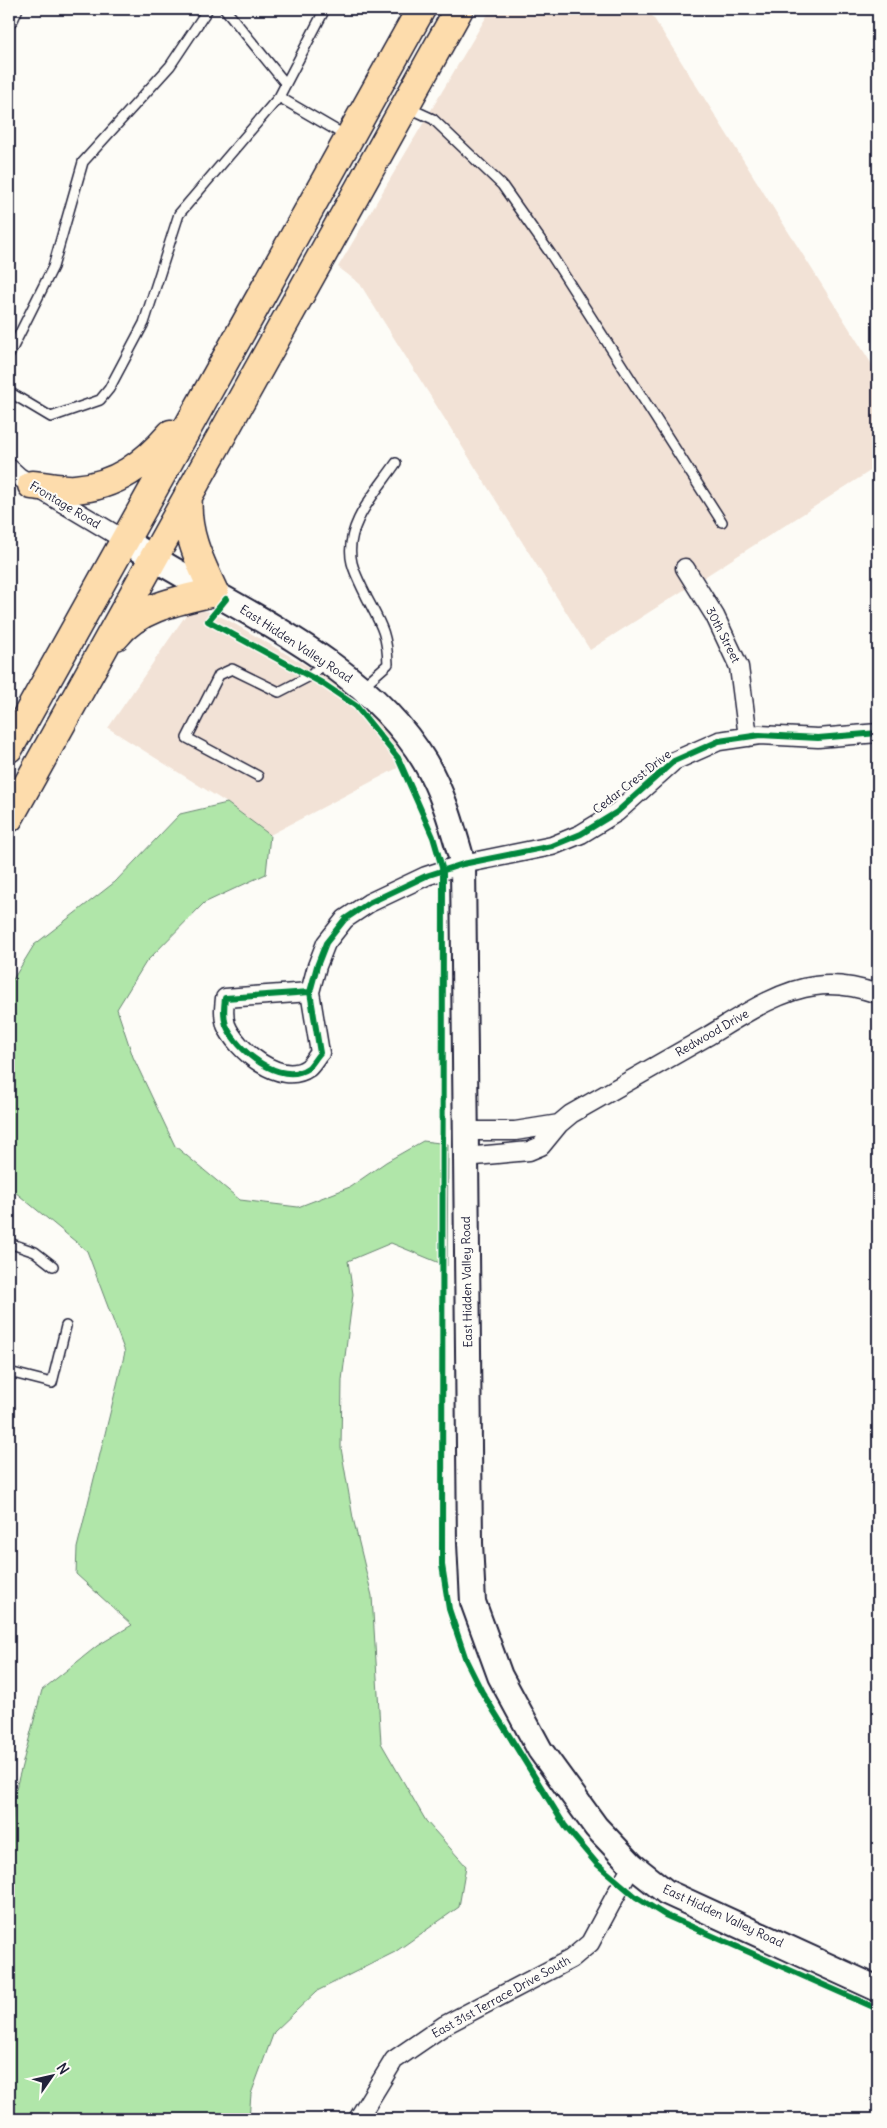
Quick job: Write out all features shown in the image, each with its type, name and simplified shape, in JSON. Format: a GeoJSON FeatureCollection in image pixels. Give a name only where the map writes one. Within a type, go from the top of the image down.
{"type":"FeatureCollection","features":[{"type":"Feature","properties":{"kind":"highway"},"geometry":{"type":"LineString","coordinates":[[9,748],[421,9]]}},
{"type":"Feature","properties":{"kind":"highway"},"geometry":{"type":"LineString","coordinates":[[9,818],[459,9]]}},
{"type":"Feature","properties":{"kind":"highway"},"geometry":{"type":"LineString","coordinates":[[32,485],[74,490],[105,483],[127,474],[142,464],[154,452],[208,388]]}},
{"type":"Feature","properties":{"kind":"highway"},"geometry":{"type":"LineString","coordinates":[[96,661],[122,627],[140,616],[166,605],[214,592],[191,540],[186,516],[188,496]]}},
{"type":"Feature","properties":{"kind":"main road","name":"East Hidden Valley Road"},"geometry":{"type":"LineString","coordinates":[[124,539],[153,559],[214,592],[326,661],[362,687],[394,717],[425,762],[448,809],[463,864],[470,1544],[473,1602],[500,1676],[540,1750],[596,1827],[632,1865],[666,1892],[878,1989]]}},
{"type":"Feature","properties":{"kind":"street"},"geometry":{"type":"LineString","coordinates":[[9,18],[13,9]]}},
{"type":"Feature","properties":{"kind":"street","name":"Frontage Road"},"geometry":{"type":"LineString","coordinates":[[9,468],[32,485],[124,539]]}},
{"type":"Feature","properties":{"kind":"street","name":"30th Street"},"geometry":{"type":"LineString","coordinates":[[686,568],[715,616],[739,667],[748,737]]}},
{"type":"Feature","properties":{"kind":"street","name":"Cedar Crest Drive"},"geometry":{"type":"LineString","coordinates":[[310,992],[326,943],[345,919],[377,899],[426,876],[463,864],[552,846],[581,834],[617,812],[674,761],[719,741],[748,737],[818,738],[878,733]]}},
{"type":"Feature","properties":{"kind":"street","name":"Redwood Drive"},"geometry":{"type":"LineString","coordinates":[[465,1157],[529,1151],[541,1146],[559,1124],[748,1012],[794,991],[814,986],[833,985],[856,986],[878,994]]}},
{"type":"Feature","properties":{"kind":"street"},"geometry":{"type":"LineString","coordinates":[[310,992],[320,1053],[308,1068],[291,1073],[273,1071],[242,1047],[227,1026],[223,1013],[225,998],[310,992]]}},
{"type":"Feature","properties":{"kind":"street","name":"Redwood Drive"},"geometry":{"type":"LineString","coordinates":[[465,1132],[515,1131],[559,1124]]}},
{"type":"Feature","properties":{"kind":"street","name":"East 31st Terrace Drive South"},"geometry":{"type":"LineString","coordinates":[[358,2119],[394,2060],[445,2025],[571,1960],[590,1943],[632,1865]]}},
{"type":"Feature","properties":{"kind":"lane"},"geometry":{"type":"LineString","coordinates":[[9,355],[54,268],[83,162],[170,66],[208,9]]}},
{"type":"Feature","properties":{"kind":"lane"},"geometry":{"type":"LineString","coordinates":[[225,9],[286,84]]}},
{"type":"Feature","properties":{"kind":"lane"},"geometry":{"type":"LineString","coordinates":[[9,392],[51,417],[100,400],[109,389],[144,323],[180,214],[279,98],[325,9]]}},
{"type":"Feature","properties":{"kind":"lane"},"geometry":{"type":"LineString","coordinates":[[279,98],[349,138]]}},
{"type":"Feature","properties":{"kind":"lane"},"geometry":{"type":"LineString","coordinates":[[404,105],[434,119],[502,185],[550,252],[722,522]]}},
{"type":"Feature","properties":{"kind":"lane"},"geometry":{"type":"LineString","coordinates":[[362,687],[388,664],[387,639],[351,561],[351,545],[361,512],[396,463]]}},
{"type":"Feature","properties":{"kind":"lane"},"geometry":{"type":"LineString","coordinates":[[258,776],[187,738],[219,675],[232,668],[280,692],[310,676],[326,661]]}},
{"type":"Feature","properties":{"kind":"lane"},"geometry":{"type":"LineString","coordinates":[[9,1243],[35,1252],[53,1266]]}},
{"type":"Feature","properties":{"kind":"lane"},"geometry":{"type":"LineString","coordinates":[[9,1372],[52,1383],[66,1326]]}},
{"type":"Feature","properties":{"kind":"shaded area"},"geometry":{"type":"Polygon","coordinates":[[[491,9],[648,9],[878,374],[878,466],[590,650],[360,284],[338,267],[491,9]]]}},
{"type":"Feature","properties":{"kind":"shaded area"},"geometry":{"type":"Polygon","coordinates":[[[190,609],[207,611],[226,619],[333,681],[371,713],[388,733],[407,763],[270,835],[227,803],[108,728],[190,609]]]}},
{"type":"Feature","properties":{"kind":"green space"},"geometry":{"type":"Polygon","coordinates":[[[227,803],[270,835],[266,874],[204,903],[146,962],[117,1009],[133,1057],[175,1146],[240,1200],[298,1207],[350,1187],[386,1162],[423,1141],[448,1144],[447,1266],[391,1243],[348,1261],[353,1294],[342,1380],[341,1448],[353,1518],[372,1596],[381,1743],[426,1821],[466,1866],[459,1907],[395,1952],[317,1991],[274,2032],[251,2094],[249,2119],[9,2119],[9,1863],[15,1792],[42,1690],[97,1646],[132,1625],[76,1574],[77,1548],[125,1352],[87,1251],[9,1187],[9,986],[34,945],[115,882],[180,814],[227,803]]]}},
{"type":"Feature","properties":{"kind":"cycle path"},"geometry":{"type":"LineString","coordinates":[[226,599],[208,621],[322,683],[356,706],[398,758],[433,837],[443,871],[442,1565],[449,1609],[466,1660],[482,1692],[565,1826],[597,1864],[636,1897],[665,1915],[878,2009]]}},
{"type":"Feature","properties":{"kind":"cycle path"},"geometry":{"type":"LineString","coordinates":[[310,992],[225,998],[224,1015],[226,1025],[231,1035],[249,1055],[273,1069],[285,1073],[297,1073],[308,1068],[320,1053],[310,992],[326,943],[345,919],[369,903],[426,876],[463,864],[552,846],[581,834],[617,812],[674,761],[719,741],[760,735],[818,738],[878,733]]}}]}
